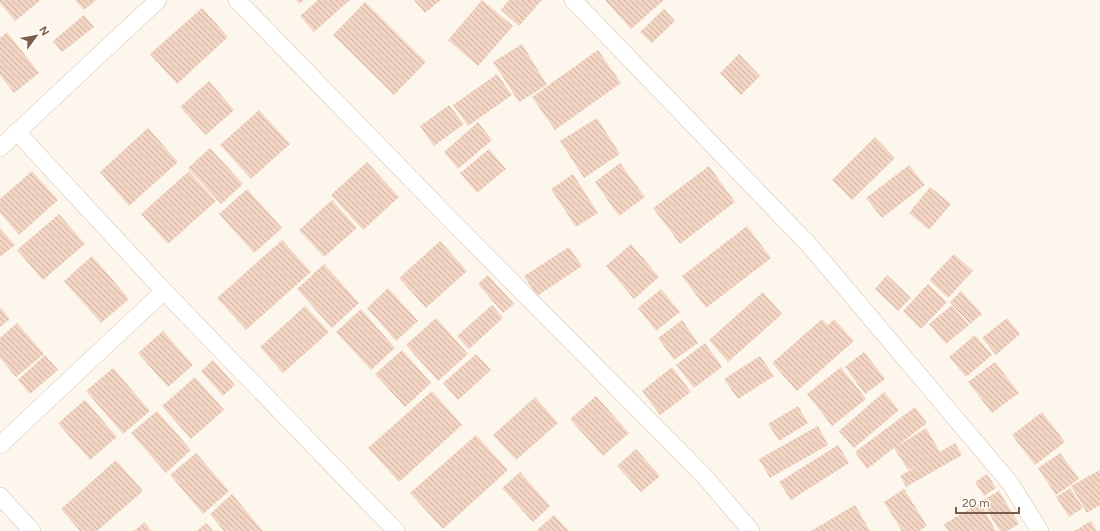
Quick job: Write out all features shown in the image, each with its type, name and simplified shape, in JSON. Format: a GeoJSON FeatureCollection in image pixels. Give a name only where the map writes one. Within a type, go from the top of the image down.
{"type":"FeatureCollection","features":[{"type":"Feature","properties":{"kind":"street"},"geometry":{"type":"LineString","coordinates":[[0,148],[158,0]]}},
{"type":"Feature","properties":{"kind":"street"},"geometry":{"type":"LineString","coordinates":[[237,0],[450,220],[706,478],[751,531]]}},
{"type":"Feature","properties":{"kind":"street"},"geometry":{"type":"LineString","coordinates":[[573,0],[810,246],[1010,483],[1040,531]]}},
{"type":"Feature","properties":{"kind":"street"},"geometry":{"type":"LineString","coordinates":[[16,132],[164,291],[396,531]]}},
{"type":"Feature","properties":{"kind":"street"},"geometry":{"type":"LineString","coordinates":[[0,445],[164,291]]}},
{"type":"Feature","properties":{"kind":"street"},"geometry":{"type":"LineString","coordinates":[[0,496],[32,531]]}},
{"type":"Feature","properties":{"kind":"building"},"geometry":{"type":"Polygon","coordinates":[[[0,0],[41,0],[15,21],[0,3],[0,0]]]}},
{"type":"Feature","properties":{"kind":"building"},"geometry":{"type":"Polygon","coordinates":[[[75,0],[96,0],[84,10],[75,0]]]}},
{"type":"Feature","properties":{"kind":"building"},"geometry":{"type":"Polygon","coordinates":[[[296,0],[304,0],[299,4],[296,0]]]}},
{"type":"Feature","properties":{"kind":"building"},"geometry":{"type":"Polygon","coordinates":[[[318,0],[350,0],[314,32],[300,16],[318,0]]]}},
{"type":"Feature","properties":{"kind":"building"},"geometry":{"type":"Polygon","coordinates":[[[414,0],[441,0],[425,13],[414,0]]]}},
{"type":"Feature","properties":{"kind":"building"},"geometry":{"type":"Polygon","coordinates":[[[482,0],[513,26],[478,66],[448,40],[482,0]]]}},
{"type":"Feature","properties":{"kind":"building"},"geometry":{"type":"Polygon","coordinates":[[[509,0],[542,0],[519,26],[501,10],[509,0]]]}},
{"type":"Feature","properties":{"kind":"building"},"geometry":{"type":"Polygon","coordinates":[[[605,0],[664,0],[631,29],[605,0]]]}},
{"type":"Feature","properties":{"kind":"building"},"geometry":{"type":"Polygon","coordinates":[[[365,2],[426,62],[394,95],[333,35],[365,2]]]}},
{"type":"Feature","properties":{"kind":"building"},"geometry":{"type":"Polygon","coordinates":[[[202,8],[228,37],[177,84],[150,54],[202,8]]]}},
{"type":"Feature","properties":{"kind":"building"},"geometry":{"type":"Polygon","coordinates":[[[664,9],[675,21],[652,43],[640,32],[664,9]]]}},
{"type":"Feature","properties":{"kind":"building"},"geometry":{"type":"Polygon","coordinates":[[[84,15],[94,27],[62,52],[53,41],[84,15]]]}},
{"type":"Feature","properties":{"kind":"building"},"geometry":{"type":"Polygon","coordinates":[[[7,32],[39,73],[14,93],[0,75],[0,38],[7,32]]]}},
{"type":"Feature","properties":{"kind":"building"},"geometry":{"type":"Polygon","coordinates":[[[522,44],[547,85],[519,102],[493,62],[522,44]]]}},
{"type":"Feature","properties":{"kind":"building"},"geometry":{"type":"Polygon","coordinates":[[[598,50],[621,83],[555,130],[532,97],[598,50]]]}},
{"type":"Feature","properties":{"kind":"building"},"geometry":{"type":"Polygon","coordinates":[[[739,54],[760,76],[741,95],[720,73],[739,54]]]}},
{"type":"Feature","properties":{"kind":"building"},"geometry":{"type":"Polygon","coordinates":[[[497,74],[512,95],[468,126],[453,105],[497,74]]]}},
{"type":"Feature","properties":{"kind":"building"},"geometry":{"type":"Polygon","coordinates":[[[209,81],[234,110],[206,135],[180,107],[209,81]]]}},
{"type":"Feature","properties":{"kind":"building"},"geometry":{"type":"Polygon","coordinates":[[[449,105],[464,124],[434,146],[420,126],[449,105]]]}},
{"type":"Feature","properties":{"kind":"building"},"geometry":{"type":"Polygon","coordinates":[[[259,110],[290,144],[251,179],[220,145],[259,110]]]}},
{"type":"Feature","properties":{"kind":"building"},"geometry":{"type":"Polygon","coordinates":[[[597,118],[620,154],[584,178],[560,141],[597,118]]]}},
{"type":"Feature","properties":{"kind":"building"},"geometry":{"type":"Polygon","coordinates":[[[478,122],[492,140],[458,169],[444,152],[478,122]]]}},
{"type":"Feature","properties":{"kind":"building"},"geometry":{"type":"Polygon","coordinates":[[[148,128],[178,162],[129,206],[100,172],[148,128]]]}},
{"type":"Feature","properties":{"kind":"building"},"geometry":{"type":"Polygon","coordinates":[[[875,137],[895,158],[852,200],[832,180],[875,137]]]}},
{"type":"Feature","properties":{"kind":"building"},"geometry":{"type":"Polygon","coordinates":[[[210,148],[243,184],[221,204],[188,168],[210,148]]]}},
{"type":"Feature","properties":{"kind":"building"},"geometry":{"type":"Polygon","coordinates":[[[489,149],[506,169],[477,193],[460,173],[489,149]]]}},
{"type":"Feature","properties":{"kind":"building"},"geometry":{"type":"Polygon","coordinates":[[[367,162],[399,197],[363,230],[331,195],[367,162]]]}},
{"type":"Feature","properties":{"kind":"building"},"geometry":{"type":"Polygon","coordinates":[[[620,163],[645,197],[619,216],[595,182],[620,163]]]}},
{"type":"Feature","properties":{"kind":"building"},"geometry":{"type":"Polygon","coordinates":[[[909,165],[925,185],[882,218],[866,198],[909,165]]]}},
{"type":"Feature","properties":{"kind":"building"},"geometry":{"type":"Polygon","coordinates":[[[709,166],[735,202],[680,244],[653,208],[709,166]]]}},
{"type":"Feature","properties":{"kind":"building"},"geometry":{"type":"Polygon","coordinates":[[[32,171],[58,200],[19,235],[0,213],[0,199],[32,171]]]}},
{"type":"Feature","properties":{"kind":"building"},"geometry":{"type":"Polygon","coordinates":[[[189,171],[216,201],[168,244],[141,214],[189,171]]]}},
{"type":"Feature","properties":{"kind":"building"},"geometry":{"type":"Polygon","coordinates":[[[573,174],[598,213],[576,227],[551,189],[573,174]]]}},
{"type":"Feature","properties":{"kind":"building"},"geometry":{"type":"Polygon","coordinates":[[[930,187],[951,204],[929,230],[909,213],[930,187]]]}},
{"type":"Feature","properties":{"kind":"building"},"geometry":{"type":"Polygon","coordinates":[[[247,189],[282,228],[254,253],[219,214],[247,189]]]}},
{"type":"Feature","properties":{"kind":"building"},"geometry":{"type":"Polygon","coordinates":[[[332,200],[357,228],[324,257],[299,230],[332,200]]]}},
{"type":"Feature","properties":{"kind":"building"},"geometry":{"type":"Polygon","coordinates":[[[59,214],[85,244],[43,280],[17,250],[59,214]]]}},
{"type":"Feature","properties":{"kind":"building"},"geometry":{"type":"Polygon","coordinates":[[[747,226],[771,258],[706,308],[682,276],[747,226]]]}},
{"type":"Feature","properties":{"kind":"building"},"geometry":{"type":"Polygon","coordinates":[[[0,228],[15,245],[0,257],[0,228]]]}},
{"type":"Feature","properties":{"kind":"building"},"geometry":{"type":"Polygon","coordinates":[[[282,240],[311,272],[246,330],[217,298],[282,240]]]}},
{"type":"Feature","properties":{"kind":"building"},"geometry":{"type":"Polygon","coordinates":[[[440,241],[467,271],[426,308],[399,278],[440,241]]]}},
{"type":"Feature","properties":{"kind":"building"},"geometry":{"type":"Polygon","coordinates":[[[631,244],[659,277],[634,299],[606,266],[631,244]]]}},
{"type":"Feature","properties":{"kind":"building"},"geometry":{"type":"Polygon","coordinates":[[[569,247],[582,266],[537,296],[524,276],[569,247]]]}},
{"type":"Feature","properties":{"kind":"building"},"geometry":{"type":"Polygon","coordinates":[[[954,254],[973,271],[948,298],[929,280],[954,254]]]}},
{"type":"Feature","properties":{"kind":"building"},"geometry":{"type":"Polygon","coordinates":[[[92,256],[129,299],[101,323],[64,281],[92,256]]]}},
{"type":"Feature","properties":{"kind":"building"},"geometry":{"type":"Polygon","coordinates":[[[324,264],[359,303],[332,328],[297,289],[324,264]]]}},
{"type":"Feature","properties":{"kind":"building"},"geometry":{"type":"Polygon","coordinates":[[[488,275],[514,304],[503,313],[478,284],[488,275]]]}},
{"type":"Feature","properties":{"kind":"building"},"geometry":{"type":"Polygon","coordinates":[[[887,275],[911,298],[898,311],[875,289],[887,275]]]}},
{"type":"Feature","properties":{"kind":"building"},"geometry":{"type":"Polygon","coordinates":[[[928,284],[947,302],[921,329],[903,311],[928,284]]]}},
{"type":"Feature","properties":{"kind":"building"},"geometry":{"type":"Polygon","coordinates":[[[388,288],[418,321],[396,341],[367,308],[388,288]]]}},
{"type":"Feature","properties":{"kind":"building"},"geometry":{"type":"Polygon","coordinates":[[[661,289],[680,312],[656,331],[638,308],[661,289]]]}},
{"type":"Feature","properties":{"kind":"building"},"geometry":{"type":"Polygon","coordinates":[[[961,291],[982,314],[970,324],[950,302],[961,291]]]}},
{"type":"Feature","properties":{"kind":"building"},"geometry":{"type":"Polygon","coordinates":[[[763,292],[782,314],[728,362],[709,340],[763,292]]]}},
{"type":"Feature","properties":{"kind":"building"},"geometry":{"type":"Polygon","coordinates":[[[492,305],[503,318],[469,349],[457,336],[492,305]]]}},
{"type":"Feature","properties":{"kind":"building"},"geometry":{"type":"Polygon","coordinates":[[[952,305],[969,325],[946,344],[929,324],[952,305]]]}},
{"type":"Feature","properties":{"kind":"building"},"geometry":{"type":"Polygon","coordinates":[[[305,306],[329,332],[283,373],[260,347],[305,306]]]}},
{"type":"Feature","properties":{"kind":"building"},"geometry":{"type":"Polygon","coordinates":[[[0,307],[10,319],[0,327],[0,307]]]}},
{"type":"Feature","properties":{"kind":"building"},"geometry":{"type":"Polygon","coordinates":[[[361,309],[395,348],[371,370],[336,332],[361,309]]]}},
{"type":"Feature","properties":{"kind":"building"},"geometry":{"type":"Polygon","coordinates":[[[436,318],[468,354],[438,381],[406,345],[436,318]]]}},
{"type":"Feature","properties":{"kind":"building"},"geometry":{"type":"Polygon","coordinates":[[[1007,318],[1020,334],[996,355],[982,338],[1007,318]]]}},
{"type":"Feature","properties":{"kind":"building"},"geometry":{"type":"Polygon","coordinates":[[[822,319],[828,325],[834,319],[854,341],[797,391],[772,363],[822,319]]]}},
{"type":"Feature","properties":{"kind":"building"},"geometry":{"type":"Polygon","coordinates":[[[682,320],[698,343],[674,360],[658,338],[682,320]]]}},
{"type":"Feature","properties":{"kind":"building"},"geometry":{"type":"Polygon","coordinates":[[[17,323],[44,354],[16,377],[0,358],[0,338],[17,323]]]}},
{"type":"Feature","properties":{"kind":"building"},"geometry":{"type":"Polygon","coordinates":[[[163,331],[193,365],[168,387],[138,353],[163,331]]]}},
{"type":"Feature","properties":{"kind":"building"},"geometry":{"type":"Polygon","coordinates":[[[975,335],[992,355],[966,377],[949,357],[975,335]]]}},
{"type":"Feature","properties":{"kind":"building"},"geometry":{"type":"Polygon","coordinates":[[[705,343],[722,367],[694,388],[676,365],[705,343]]]}},
{"type":"Feature","properties":{"kind":"building"},"geometry":{"type":"Polygon","coordinates":[[[402,350],[431,383],[405,407],[375,374],[402,350]]]}},
{"type":"Feature","properties":{"kind":"building"},"geometry":{"type":"Polygon","coordinates":[[[864,352],[885,379],[865,394],[845,367],[864,352]]]}},
{"type":"Feature","properties":{"kind":"building"},"geometry":{"type":"Polygon","coordinates":[[[476,354],[491,370],[458,400],[443,383],[476,354]]]}},
{"type":"Feature","properties":{"kind":"building"},"geometry":{"type":"Polygon","coordinates":[[[45,355],[58,370],[30,394],[18,380],[45,355]]]}},
{"type":"Feature","properties":{"kind":"building"},"geometry":{"type":"Polygon","coordinates":[[[760,356],[774,376],[738,399],[724,379],[760,356]]]}},
{"type":"Feature","properties":{"kind":"building"},"geometry":{"type":"Polygon","coordinates":[[[213,360],[235,385],[223,396],[201,371],[213,360]]]}},
{"type":"Feature","properties":{"kind":"building"},"geometry":{"type":"Polygon","coordinates":[[[995,362],[1019,393],[992,413],[968,382],[995,362]]]}},
{"type":"Feature","properties":{"kind":"building"},"geometry":{"type":"Polygon","coordinates":[[[672,367],[691,392],[660,415],[642,391],[672,367]]]}},
{"type":"Feature","properties":{"kind":"building"},"geometry":{"type":"Polygon","coordinates":[[[841,367],[866,399],[832,426],[807,394],[841,367]]]}},
{"type":"Feature","properties":{"kind":"building"},"geometry":{"type":"Polygon","coordinates":[[[113,368],[150,411],[123,434],[86,391],[113,368]]]}},
{"type":"Feature","properties":{"kind":"building"},"geometry":{"type":"Polygon","coordinates":[[[195,377],[224,410],[191,439],[162,406],[195,377]]]}},
{"type":"Feature","properties":{"kind":"building"},"geometry":{"type":"Polygon","coordinates":[[[432,391],[462,425],[399,482],[368,448],[432,391]]]}},
{"type":"Feature","properties":{"kind":"building"},"geometry":{"type":"Polygon","coordinates":[[[884,392],[899,410],[854,448],[839,431],[884,392]]]}},
{"type":"Feature","properties":{"kind":"building"},"geometry":{"type":"Polygon","coordinates":[[[596,396],[629,433],[603,456],[570,419],[596,396]]]}},
{"type":"Feature","properties":{"kind":"building"},"geometry":{"type":"Polygon","coordinates":[[[535,397],[558,423],[516,460],[493,435],[535,397]]]}},
{"type":"Feature","properties":{"kind":"building"},"geometry":{"type":"Polygon","coordinates":[[[85,400],[117,437],[90,460],[58,423],[85,400]]]}},
{"type":"Feature","properties":{"kind":"building"},"geometry":{"type":"Polygon","coordinates":[[[798,406],[808,423],[779,441],[768,424],[798,406]]]}},
{"type":"Feature","properties":{"kind":"building"},"geometry":{"type":"Polygon","coordinates":[[[915,407],[927,423],[896,447],[926,428],[940,452],[955,443],[962,455],[906,487],[900,476],[915,467],[908,470],[894,448],[867,469],[855,452],[915,407]]]}},
{"type":"Feature","properties":{"kind":"building"},"geometry":{"type":"Polygon","coordinates":[[[157,411],[191,450],[166,473],[131,433],[157,411]]]}},
{"type":"Feature","properties":{"kind":"building"},"geometry":{"type":"Polygon","coordinates":[[[1042,412],[1065,442],[1035,465],[1012,435],[1042,412]]]}},
{"type":"Feature","properties":{"kind":"building"},"geometry":{"type":"Polygon","coordinates":[[[818,426],[828,445],[770,478],[759,459],[818,426]]]}},
{"type":"Feature","properties":{"kind":"building"},"geometry":{"type":"Polygon","coordinates":[[[476,435],[508,470],[443,529],[410,493],[476,435]]]}},
{"type":"Feature","properties":{"kind":"building"},"geometry":{"type":"Polygon","coordinates":[[[838,445],[849,463],[791,500],[779,482],[838,445]]]}},
{"type":"Feature","properties":{"kind":"building"},"geometry":{"type":"Polygon","coordinates":[[[636,449],[660,476],[641,492],[617,466],[636,449]]]}},
{"type":"Feature","properties":{"kind":"building"},"geometry":{"type":"Polygon","coordinates":[[[196,453],[229,491],[203,514],[170,475],[196,453]]]}},
{"type":"Feature","properties":{"kind":"building"},"geometry":{"type":"Polygon","coordinates":[[[1060,453],[1079,479],[1056,495],[1038,468],[1060,453]]]}},
{"type":"Feature","properties":{"kind":"building"},"geometry":{"type":"Polygon","coordinates":[[[116,460],[143,491],[97,531],[80,531],[61,509],[116,460]]]}},
{"type":"Feature","properties":{"kind":"building"},"geometry":{"type":"Polygon","coordinates":[[[1100,470],[1100,505],[1087,513],[1071,486],[1100,470]]]}},
{"type":"Feature","properties":{"kind":"building"},"geometry":{"type":"Polygon","coordinates":[[[520,472],[550,506],[533,522],[502,488],[520,472]]]}},
{"type":"Feature","properties":{"kind":"building"},"geometry":{"type":"Polygon","coordinates":[[[987,474],[996,488],[984,496],[975,482],[987,474]]]}},
{"type":"Feature","properties":{"kind":"building"},"geometry":{"type":"Polygon","coordinates":[[[1070,488],[1083,508],[1069,517],[1056,497],[1070,488]]]}},
{"type":"Feature","properties":{"kind":"building"},"geometry":{"type":"Polygon","coordinates":[[[904,489],[927,526],[919,531],[902,531],[884,502],[904,489]]]}},
{"type":"Feature","properties":{"kind":"building"},"geometry":{"type":"Polygon","coordinates":[[[999,491],[1019,524],[1007,531],[1000,531],[981,501],[999,491]]]}},
{"type":"Feature","properties":{"kind":"building"},"geometry":{"type":"Polygon","coordinates":[[[232,494],[263,531],[224,531],[210,514],[232,494]]]}},
{"type":"Feature","properties":{"kind":"building"},"geometry":{"type":"Polygon","coordinates":[[[980,503],[996,531],[948,531],[944,524],[980,503]]]}},
{"type":"Feature","properties":{"kind":"building"},"geometry":{"type":"Polygon","coordinates":[[[855,505],[870,531],[811,531],[855,505]]]}},
{"type":"Feature","properties":{"kind":"building"},"geometry":{"type":"Polygon","coordinates":[[[554,515],[569,531],[537,530],[554,515]]]}},
{"type":"Feature","properties":{"kind":"building"},"geometry":{"type":"Polygon","coordinates":[[[1091,521],[1097,531],[1074,531],[1091,521]]]}},
{"type":"Feature","properties":{"kind":"building"},"geometry":{"type":"Polygon","coordinates":[[[144,522],[152,531],[134,531],[144,522]]]}},
{"type":"Feature","properties":{"kind":"building"},"geometry":{"type":"Polygon","coordinates":[[[206,523],[213,531],[197,531],[206,523]]]}}]}
